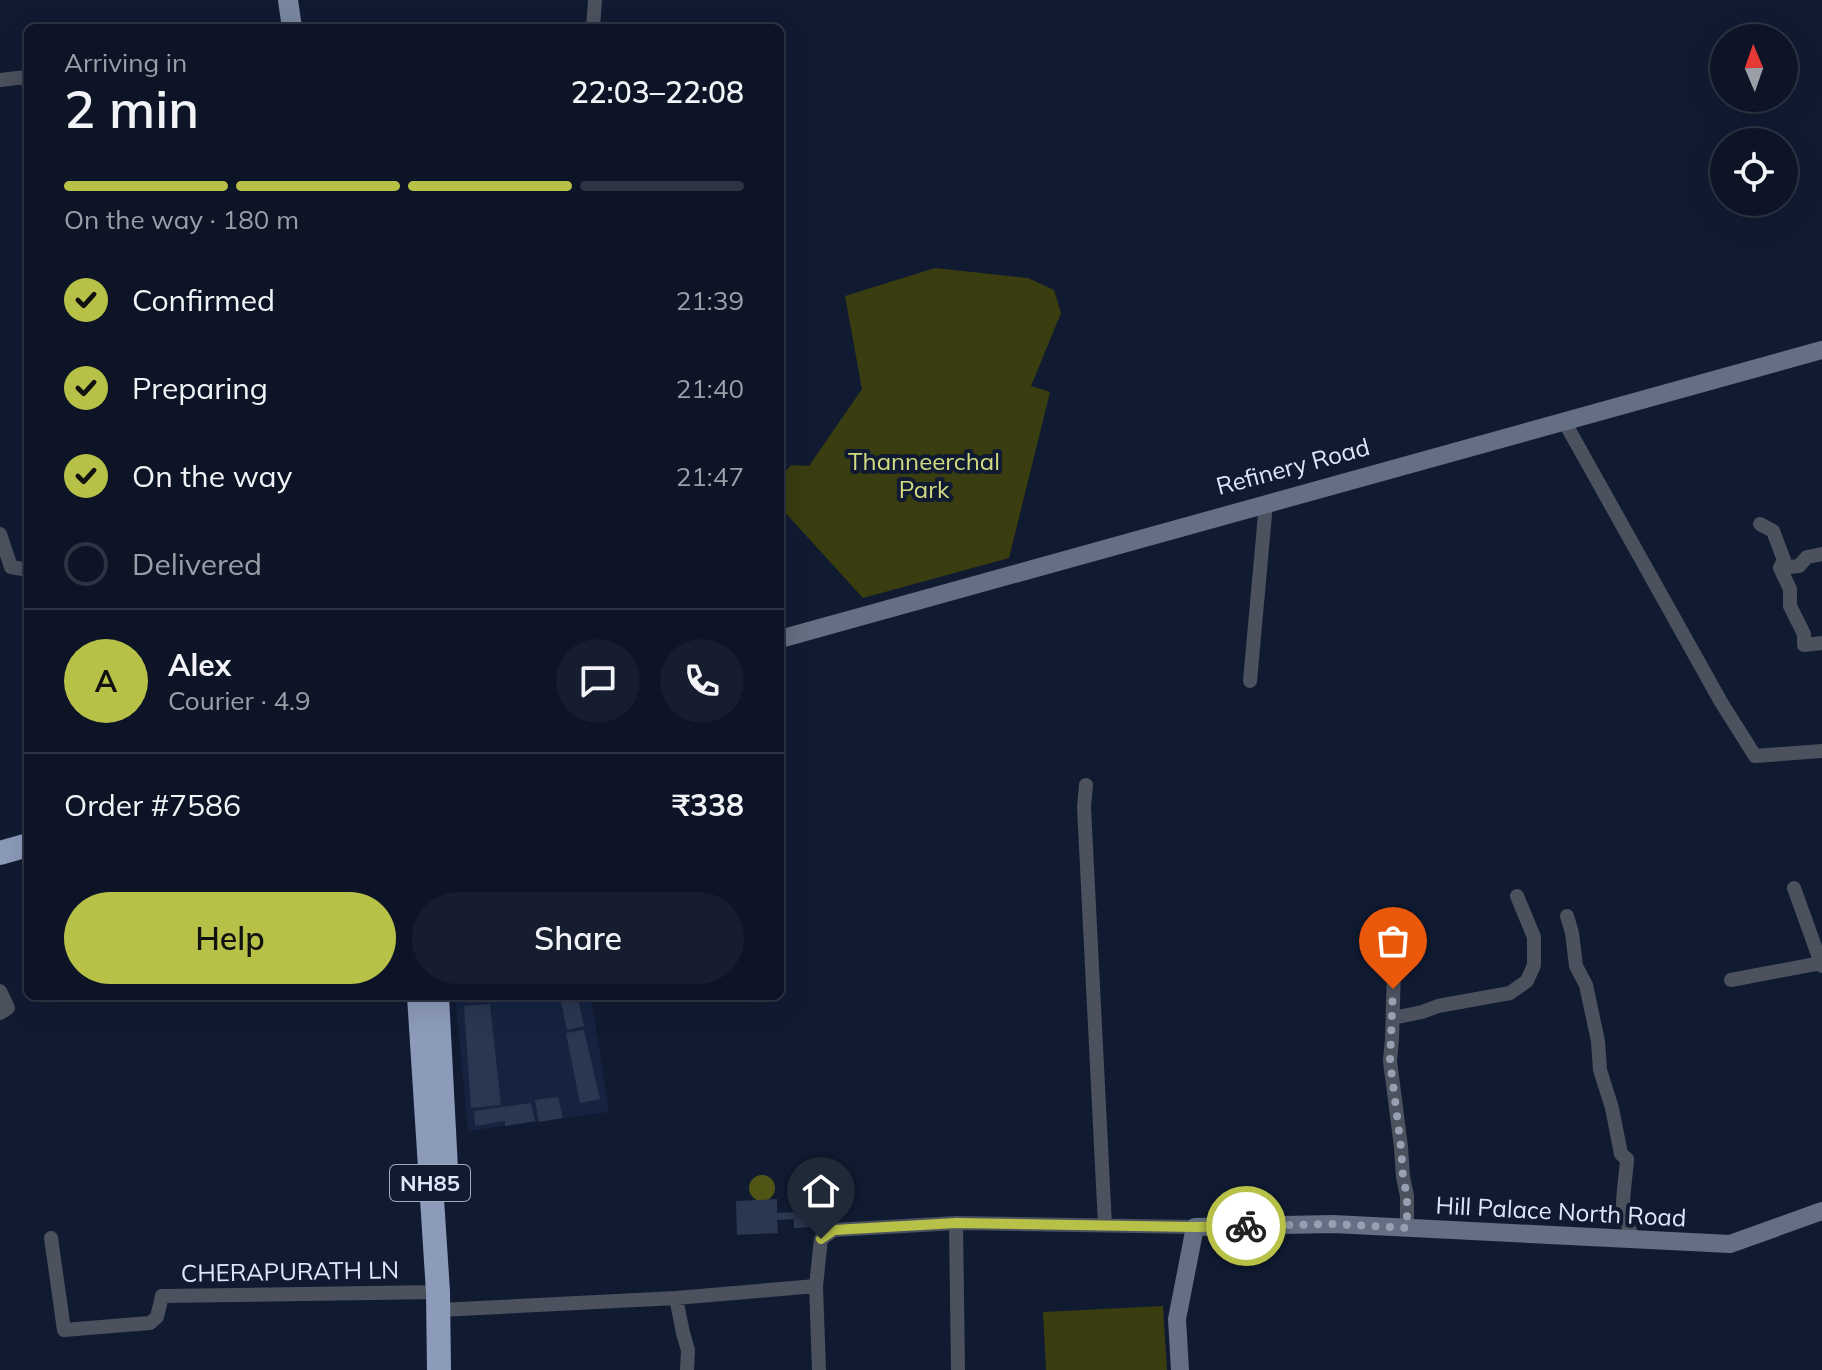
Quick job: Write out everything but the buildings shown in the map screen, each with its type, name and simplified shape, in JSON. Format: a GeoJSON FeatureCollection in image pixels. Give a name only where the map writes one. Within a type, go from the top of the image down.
{"type":"FeatureCollection","features":[{"type":"Feature","properties":{"kind":"highway"},"geometry":{"type":"LineString","coordinates":[[0,853],[24,846]]}},
{"type":"Feature","properties":{"kind":"highway","name":"NH85"},"geometry":{"type":"LineString","coordinates":[[419,1000],[444,1304],[456,1370]]}},
{"type":"Feature","properties":{"kind":"highway","name":"NH85"},"geometry":{"type":"LineString","coordinates":[[437,1000],[444,1304],[439,1370]]}},
{"type":"Feature","properties":{"kind":"main road"},"geometry":{"type":"LineString","coordinates":[[288,0],[291,24]]}},
{"type":"Feature","properties":{"kind":"main road","name":"Refinery Road"},"geometry":{"type":"LineString","coordinates":[[784,638],[1822,350]]}},
{"type":"Feature","properties":{"kind":"main road","name":"Hill Palace North Road"},"geometry":{"type":"LineString","coordinates":[[1195,1227],[1333,1224],[1730,1244],[1822,1211]]}},
{"type":"Feature","properties":{"kind":"main road"},"geometry":{"type":"LineString","coordinates":[[1180,1370],[1177,1319],[1195,1227]]}},
{"type":"Feature","properties":{"kind":"street"},"geometry":{"type":"LineString","coordinates":[[593,24],[595,0]]}},
{"type":"Feature","properties":{"kind":"street"},"geometry":{"type":"LineString","coordinates":[[0,80],[24,77]]}},
{"type":"Feature","properties":{"kind":"street"},"geometry":{"type":"LineString","coordinates":[[1564,421],[1721,702],[1755,756],[1821,755]]}},
{"type":"Feature","properties":{"kind":"street"},"geometry":{"type":"LineString","coordinates":[[1250,681],[1266,503]]}},
{"type":"Feature","properties":{"kind":"street"},"geometry":{"type":"LineString","coordinates":[[1760,524],[1773,531],[1784,560],[1780,568]]}},
{"type":"Feature","properties":{"kind":"street"},"geometry":{"type":"LineString","coordinates":[[0,534],[11,567],[24,569]]}},
{"type":"Feature","properties":{"kind":"street"},"geometry":{"type":"LineString","coordinates":[[1780,568],[1799,566],[1807,557],[1822,554]]}},
{"type":"Feature","properties":{"kind":"street"},"geometry":{"type":"LineString","coordinates":[[1780,568],[1790,589],[1790,606],[1804,634],[1804,645],[1822,643]]}},
{"type":"Feature","properties":{"kind":"street"},"geometry":{"type":"LineString","coordinates":[[1086,785],[1084,807],[1105,1225]]}},
{"type":"Feature","properties":{"kind":"street"},"geometry":{"type":"LineString","coordinates":[[1731,980],[1821,964],[1794,888]]}},
{"type":"Feature","properties":{"kind":"street"},"geometry":{"type":"LineString","coordinates":[[1393,1018],[1510,993],[1527,981],[1534,965],[1534,937],[1517,896]]}},
{"type":"Feature","properties":{"kind":"street"},"geometry":{"type":"LineString","coordinates":[[1567,916],[1576,966],[1586,985],[1600,1070],[1612,1108],[1621,1154],[1627,1159],[1623,1209],[1632,1239]]}},
{"type":"Feature","properties":{"kind":"street"},"geometry":{"type":"LineString","coordinates":[[1394,968],[1390,1061],[1407,1196],[1407,1228]]}},
{"type":"Feature","properties":{"kind":"street"},"geometry":{"type":"LineString","coordinates":[[0,991],[8,1008],[0,1013]]}},
{"type":"Feature","properties":{"kind":"street"},"geometry":{"type":"LineString","coordinates":[[956,1223],[958,1370]]}},
{"type":"Feature","properties":{"kind":"street"},"geometry":{"type":"LineString","coordinates":[[819,1370],[816,1286],[821,1239],[834,1230],[956,1223],[1195,1227]]}},
{"type":"Feature","properties":{"kind":"street","name":"CHERAPURATH LN"},"geometry":{"type":"LineString","coordinates":[[51,1238],[64,1330],[150,1323],[157,1317],[162,1296],[444,1304]]}},
{"type":"Feature","properties":{"kind":"street"},"geometry":{"type":"LineString","coordinates":[[444,1304],[676,1298],[816,1286]]}},
{"type":"Feature","properties":{"kind":"street"},"geometry":{"type":"LineString","coordinates":[[676,1298],[688,1350],[687,1370]]}},
{"type":"Feature","properties":{"kind":"shaded area"},"geometry":{"type":"Polygon","coordinates":[[[455,1000],[592,1000],[609,1112],[468,1131],[455,1000]]]}},
{"type":"Feature","properties":{"kind":"shaded area"},"geometry":{"type":"Polygon","coordinates":[[[762,1175],[771,1179],[775,1188],[771,1197],[762,1201],[753,1197],[749,1188],[753,1179],[762,1175]]]}},
{"type":"Feature","properties":{"kind":"green space","name":"Thanneerchal Park"},"geometry":{"type":"Polygon","coordinates":[[[935,268],[1028,278],[1054,290],[1061,313],[1031,386],[1050,392],[1009,558],[863,598],[784,511],[784,473],[791,465],[809,466],[862,389],[845,296],[935,268]]]}},
{"type":"Feature","properties":{"kind":"green space"},"geometry":{"type":"Polygon","coordinates":[[[1163,1306],[1167,1370],[1046,1370],[1043,1312],[1163,1306]]]}},
{"type":"Feature","properties":{"kind":"way so far"},"geometry":{"type":"LineString","coordinates":[[1246,1226],[1333,1224],[1407,1228],[1407,1196],[1390,1061],[1393,989]]}},
{"type":"Feature","properties":{"kind":"route"},"geometry":{"type":"LineString","coordinates":[[821,1239],[834,1230],[956,1223],[1246,1226]]}}]}
